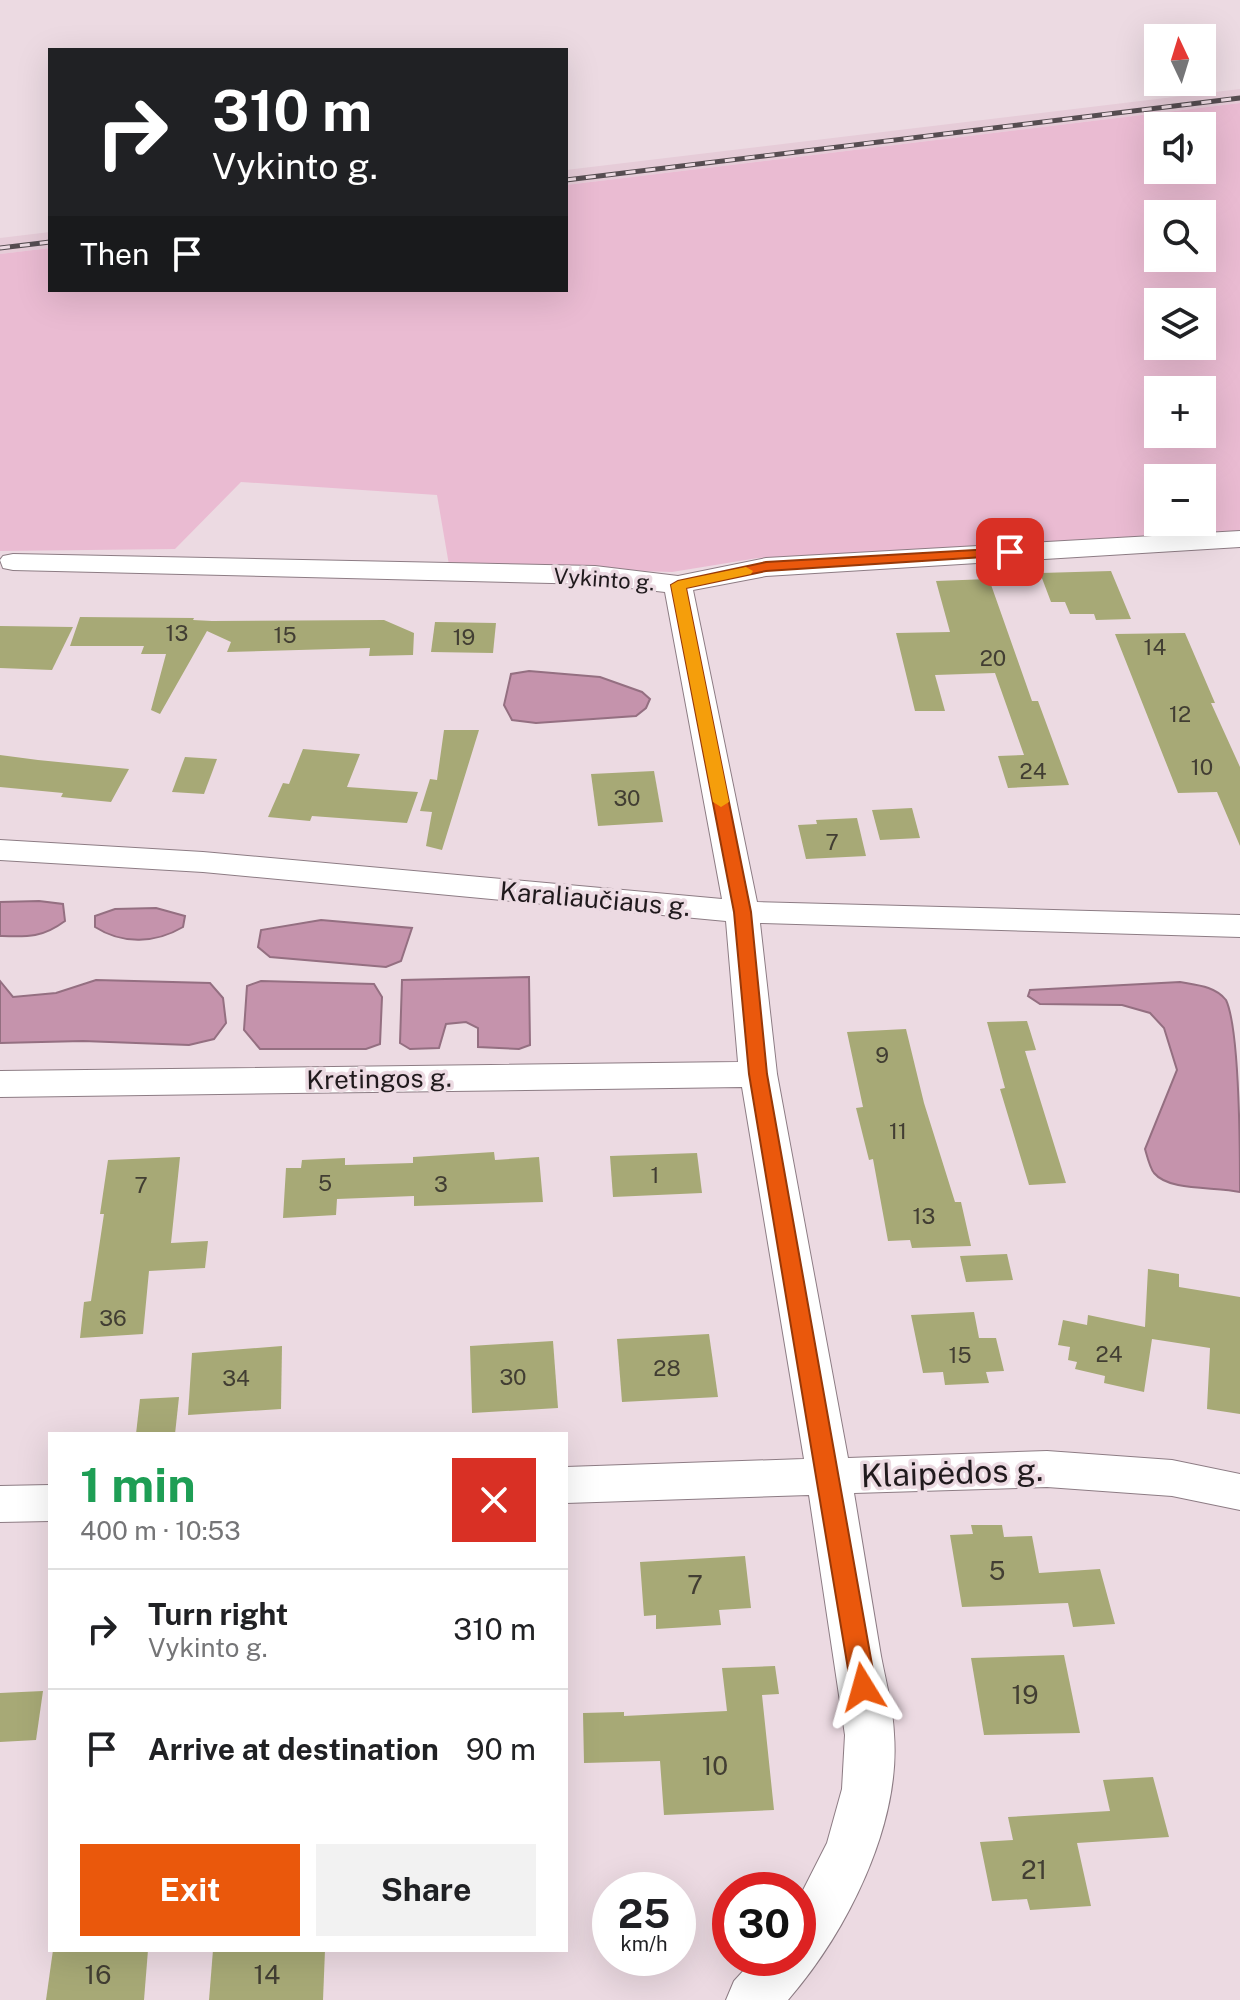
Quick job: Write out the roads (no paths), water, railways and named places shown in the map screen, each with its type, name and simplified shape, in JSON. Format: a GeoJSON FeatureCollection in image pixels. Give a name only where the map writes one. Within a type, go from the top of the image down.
{"type":"FeatureCollection","features":[{"type":"Feature","properties":{"kind":"street","name":"Vykinto g."},"geometry":{"type":"LineString","coordinates":[[13,562],[595,575],[678,585],[766,567],[1240,539]]}},
{"type":"Feature","properties":{"kind":"street"},"geometry":{"type":"LineString","coordinates":[[678,585],[742,912],[758,1074],[829,1477],[870,1735],[867,1789],[852,1845],[816,1918]]}},
{"type":"Feature","properties":{"kind":"street","name":"Karaliaučiaus g."},"geometry":{"type":"LineString","coordinates":[[0,850],[203,862],[742,912],[1240,926]]}},
{"type":"Feature","properties":{"kind":"street","name":"Kretingos g."},"geometry":{"type":"LineString","coordinates":[[0,1084],[758,1074]]}},
{"type":"Feature","properties":{"kind":"street","name":"Klaipėdos g."},"geometry":{"type":"LineString","coordinates":[[568,1485],[1047,1469],[1172,1478],[1240,1492]]}},
{"type":"Feature","properties":{"kind":"street"},"geometry":{"type":"LineString","coordinates":[[0,1504],[48,1503]]}},
{"type":"Feature","properties":{"kind":"street"},"geometry":{"type":"LineString","coordinates":[[753,2000],[774,1976]]}},
{"type":"Feature","properties":{"kind":"railway"},"geometry":{"type":"LineString","coordinates":[[568,180],[1240,98]]}},
{"type":"Feature","properties":{"kind":"railway"},"geometry":{"type":"LineString","coordinates":[[0,248],[48,242]]}}]}
